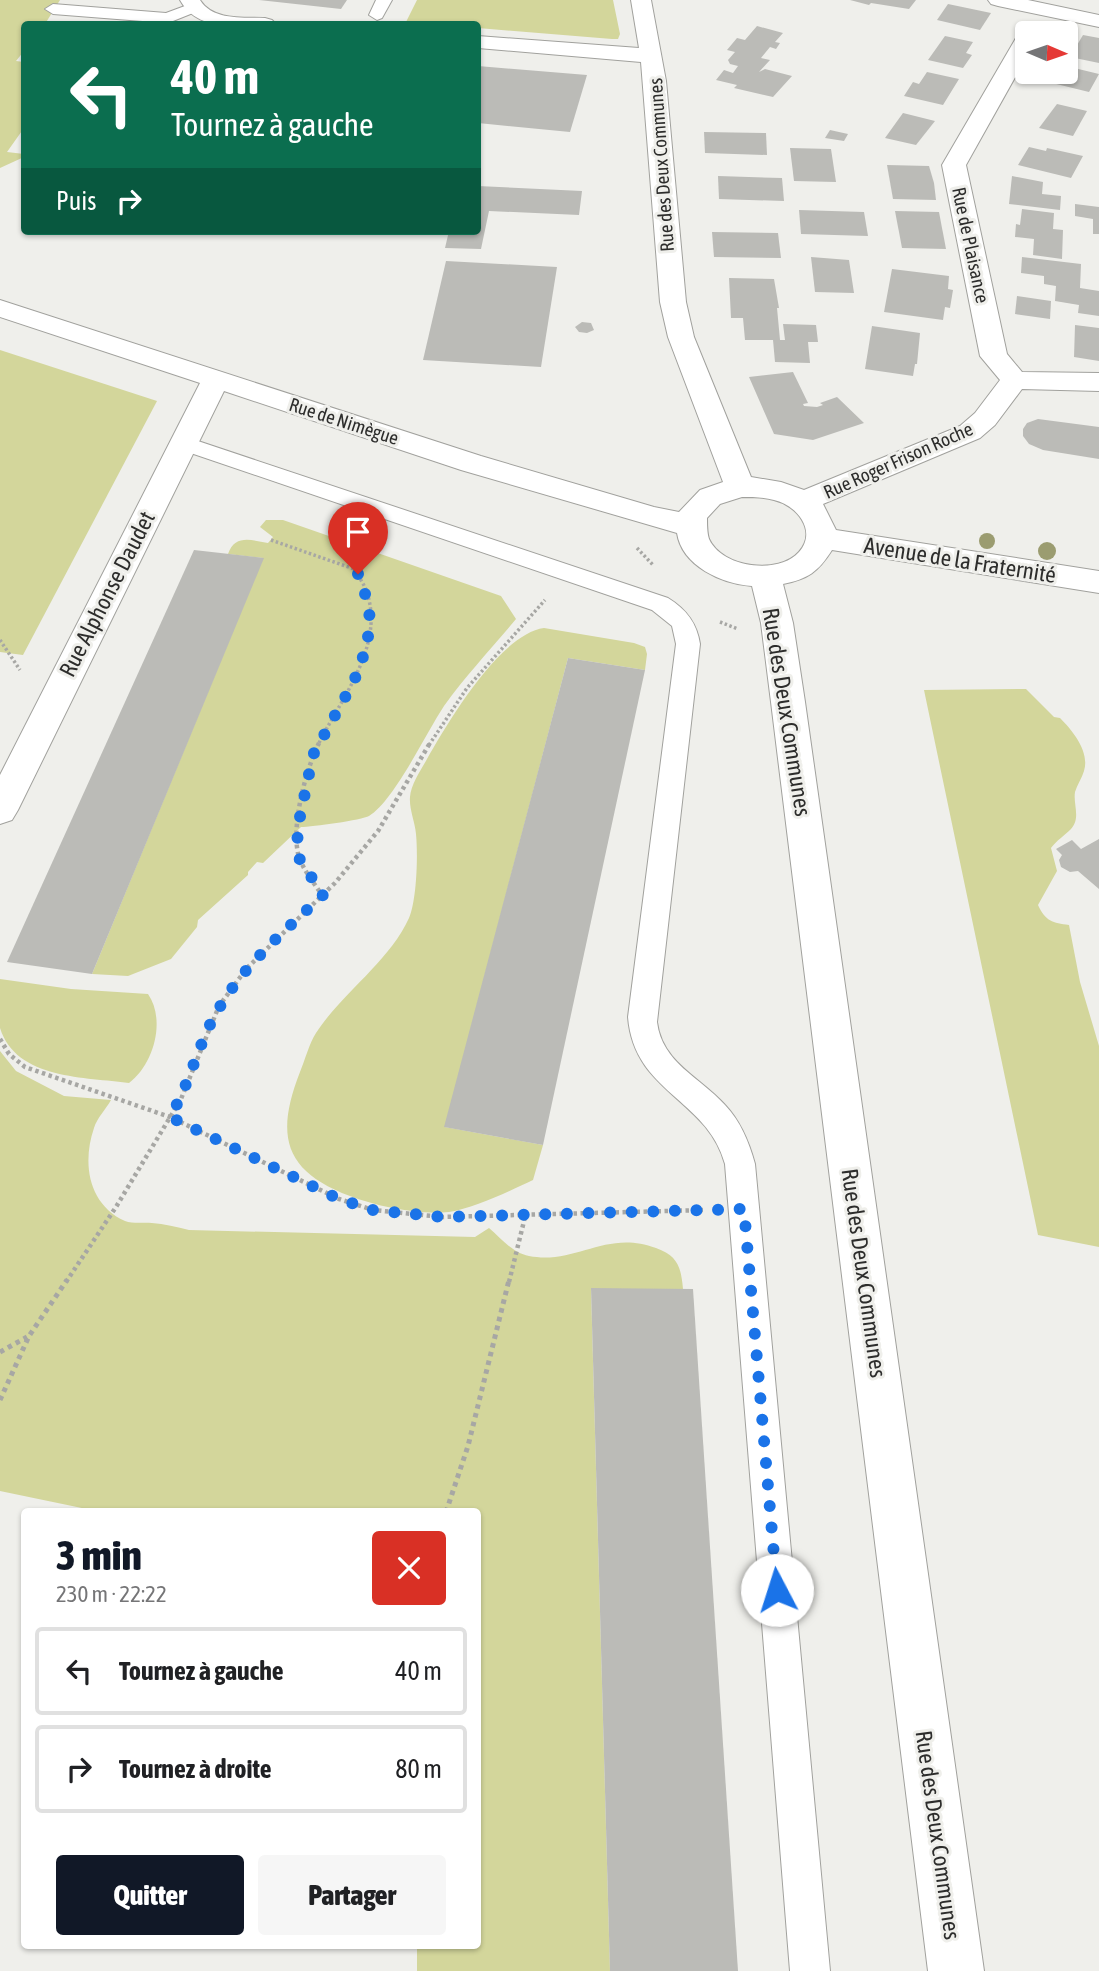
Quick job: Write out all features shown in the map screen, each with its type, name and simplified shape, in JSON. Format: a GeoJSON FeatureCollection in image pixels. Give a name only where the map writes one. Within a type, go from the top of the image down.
{"type":"FeatureCollection","features":[{"type":"Feature","properties":{"kind":"street","name":"Rue des Deux Communes"},"geometry":{"type":"LineString","coordinates":[[641,0],[655,81],[673,302],[686,350],[740,487]]}},
{"type":"Feature","properties":{"kind":"street"},"geometry":{"type":"LineString","coordinates":[[998,0],[1099,21]]}},
{"type":"Feature","properties":{"kind":"street"},"geometry":{"type":"LineString","coordinates":[[191,4],[208,17],[241,21]]}},
{"type":"Feature","properties":{"kind":"street"},"geometry":{"type":"LineString","coordinates":[[1037,21],[1044,10]]}},
{"type":"Feature","properties":{"kind":"street"},"geometry":{"type":"LineString","coordinates":[[481,42],[651,56]]}},
{"type":"Feature","properties":{"kind":"street","name":"Rue de Plaisance"},"geometry":{"type":"LineString","coordinates":[[1014,380],[994,356],[954,165],[1015,59]]}},
{"type":"Feature","properties":{"kind":"street","name":"Rue de Nimègue"},"geometry":{"type":"LineString","coordinates":[[0,308],[471,463],[652,517],[690,525]]}},
{"type":"Feature","properties":{"kind":"street","name":"Rue Alphonse Daudet"},"geometry":{"type":"LineString","coordinates":[[0,810],[216,379]]}},
{"type":"Feature","properties":{"kind":"street"},"geometry":{"type":"LineString","coordinates":[[1014,380],[1099,382]]}},
{"type":"Feature","properties":{"kind":"street","name":"Rue Roger Frison Roche"},"geometry":{"type":"LineString","coordinates":[[802,502],[970,432],[985,419],[1014,380]]}},
{"type":"Feature","properties":{"kind":"street"},"geometry":{"type":"LineString","coordinates":[[740,487],[776,489],[802,502],[819,521],[822,538],[818,551],[793,570],[765,577],[724,569],[707,559],[696,547],[690,525],[697,507],[710,496],[740,487]]}},
{"type":"Feature","properties":{"kind":"street","name":"Avenue de la Fraternité"},"geometry":{"type":"LineString","coordinates":[[822,538],[1099,582]]}},
{"type":"Feature","properties":{"kind":"street","name":"Rue des Deux Communes"},"geometry":{"type":"LineString","coordinates":[[765,577],[777,623],[790,716],[956,1971]]}},
{"type":"Feature","properties":{"kind":"lane"},"geometry":{"type":"LineString","coordinates":[[377,15],[384,0]]}},
{"type":"Feature","properties":{"kind":"lane"},"geometry":{"type":"LineString","coordinates":[[53,9],[166,21],[191,4]]}},
{"type":"Feature","properties":{"kind":"lane"},"geometry":{"type":"LineString","coordinates":[[183,443],[660,604],[673,611],[687,631],[688,644],[642,1017],[644,1036],[652,1055],[665,1071],[709,1107],[730,1132],[740,1164],[810,1971]]}},
{"type":"Feature","properties":{"kind":"path"},"geometry":{"type":"LineString","coordinates":[[271,540],[354,569],[362,579],[370,618],[367,646],[354,681],[313,755],[297,831],[299,858],[323,895]]}},
{"type":"Feature","properties":{"kind":"path"},"geometry":{"type":"LineString","coordinates":[[358,574],[373,552]]}},
{"type":"Feature","properties":{"kind":"path"},"geometry":{"type":"LineString","coordinates":[[0,1400],[29,1336],[116,1207],[181,1099],[219,1006],[247,968],[323,895],[378,831],[437,731],[467,688],[568,572]]}},
{"type":"Feature","properties":{"kind":"path"},"geometry":{"type":"LineString","coordinates":[[0,640],[20,670]]}},
{"type":"Feature","properties":{"kind":"path"},"geometry":{"type":"LineString","coordinates":[[0,1039],[9,1054],[25,1067],[170,1117],[339,1199],[373,1210],[442,1217],[744,1209]]}},
{"type":"Feature","properties":{"kind":"path"},"geometry":{"type":"LineString","coordinates":[[447,1508],[468,1446],[526,1213]]}},
{"type":"Feature","properties":{"kind":"path"},"geometry":{"type":"LineString","coordinates":[[0,1352],[29,1336]]}},
{"type":"Feature","properties":{"kind":"green space"},"geometry":{"type":"Polygon","coordinates":[[[0,0],[60,0],[47,21],[21,21],[21,55],[16,61],[21,62],[21,132],[7,152],[21,154],[21,158],[0,168],[0,0]]]}},
{"type":"Feature","properties":{"kind":"green space"},"geometry":{"type":"Polygon","coordinates":[[[417,0],[613,0],[620,34],[618,39],[612,39],[481,28],[481,21],[406,21],[417,0]]]}},
{"type":"Feature","properties":{"kind":"green space"},"geometry":{"type":"Polygon","coordinates":[[[0,350],[157,401],[23,655],[0,652],[0,350]]]}},
{"type":"Feature","properties":{"kind":"green space"},"geometry":{"type":"Polygon","coordinates":[[[266,520],[283,520],[501,596],[516,619],[444,706],[399,782],[379,808],[365,818],[301,827],[263,863],[257,862],[248,875],[198,920],[197,927],[171,959],[128,976],[92,974],[263,558],[228,554],[239,541],[268,543],[273,537],[260,527],[266,520]]]}},
{"type":"Feature","properties":{"kind":"green space"},"geometry":{"type":"Polygon","coordinates":[[[544,628],[634,643],[645,647],[647,654],[645,670],[568,658],[445,1127],[543,1145],[533,1180],[480,1203],[449,1212],[412,1211],[361,1200],[328,1186],[299,1163],[291,1149],[287,1133],[292,1095],[316,1033],[390,949],[409,918],[415,888],[417,853],[410,797],[417,777],[462,703],[493,662],[527,634],[544,628]]]}},
{"type":"Feature","properties":{"kind":"green space"},"geometry":{"type":"Polygon","coordinates":[[[1026,689],[1054,717],[1065,723],[1075,735],[1085,757],[1084,771],[1075,792],[1076,820],[1071,829],[1051,848],[1057,871],[1038,905],[1050,920],[1069,925],[1080,982],[1099,1046],[1099,1247],[1038,1235],[924,690],[1026,689]]]}},
{"type":"Feature","properties":{"kind":"green space"},"geometry":{"type":"Polygon","coordinates":[[[0,979],[71,989],[148,994],[156,1016],[156,1029],[155,1041],[145,1065],[129,1083],[55,1073],[21,1058],[8,1045],[0,1028],[0,979]]]}},
{"type":"Feature","properties":{"kind":"green space"},"geometry":{"type":"Polygon","coordinates":[[[0,1051],[16,1071],[64,1096],[111,1100],[94,1128],[90,1141],[89,1168],[91,1181],[103,1204],[125,1221],[189,1230],[475,1237],[489,1228],[512,1248],[529,1256],[562,1256],[622,1242],[638,1243],[669,1255],[677,1263],[683,1289],[591,1289],[610,1971],[417,1971],[417,1949],[481,1949],[481,1508],[82,1508],[0,1491],[0,1051]]]}},
{"type":"Feature","properties":{"kind":"building"},"geometry":{"type":"Polygon","coordinates":[[[259,0],[347,0],[341,9],[259,0]]]}},
{"type":"Feature","properties":{"kind":"building"},"geometry":{"type":"Polygon","coordinates":[[[850,0],[916,0],[909,9],[850,0]]]}},
{"type":"Feature","properties":{"kind":"building"},"geometry":{"type":"Polygon","coordinates":[[[948,4],[991,13],[980,30],[937,20],[948,4]]]}},
{"type":"Feature","properties":{"kind":"building"},"geometry":{"type":"Polygon","coordinates":[[[757,26],[783,33],[775,42],[780,43],[776,49],[770,47],[761,58],[770,60],[759,72],[765,69],[792,76],[773,97],[734,88],[737,85],[716,80],[724,70],[733,73],[738,66],[730,64],[728,60],[735,52],[727,50],[737,38],[745,40],[757,26]]]}},
{"type":"Feature","properties":{"kind":"building"},"geometry":{"type":"Polygon","coordinates":[[[1083,35],[1099,38],[1099,63],[1078,59],[1078,43],[1083,35]]]}},
{"type":"Feature","properties":{"kind":"building"},"geometry":{"type":"Polygon","coordinates":[[[945,36],[973,42],[966,53],[972,55],[963,68],[928,60],[945,36]]]}},
{"type":"Feature","properties":{"kind":"building"},"geometry":{"type":"Polygon","coordinates":[[[481,66],[587,75],[570,132],[481,123],[481,66]]]}},
{"type":"Feature","properties":{"kind":"building"},"geometry":{"type":"Polygon","coordinates":[[[1078,69],[1099,74],[1089,92],[1056,84],[1078,84],[1078,69]]]}},
{"type":"Feature","properties":{"kind":"building"},"geometry":{"type":"Polygon","coordinates":[[[927,72],[959,79],[943,105],[904,96],[913,82],[919,84],[927,72]]]}},
{"type":"Feature","properties":{"kind":"building"},"geometry":{"type":"Polygon","coordinates":[[[1057,104],[1087,111],[1073,136],[1039,128],[1057,104]]]}},
{"type":"Feature","properties":{"kind":"building"},"geometry":{"type":"Polygon","coordinates":[[[903,113],[935,121],[916,145],[885,138],[903,113]]]}},
{"type":"Feature","properties":{"kind":"building"},"geometry":{"type":"Polygon","coordinates":[[[830,130],[848,134],[844,141],[825,138],[830,130]]]}},
{"type":"Feature","properties":{"kind":"building"},"geometry":{"type":"Polygon","coordinates":[[[704,132],[766,133],[767,155],[705,153],[704,132]]]}},
{"type":"Feature","properties":{"kind":"building"},"geometry":{"type":"Polygon","coordinates":[[[1029,147],[1083,156],[1071,178],[1018,165],[1029,147]]]}},
{"type":"Feature","properties":{"kind":"building"},"geometry":{"type":"Polygon","coordinates":[[[790,148],[831,149],[836,182],[794,181],[790,148]]]}},
{"type":"Feature","properties":{"kind":"building"},"geometry":{"type":"Polygon","coordinates":[[[887,165],[929,166],[936,200],[893,199],[887,165]]]}},
{"type":"Feature","properties":{"kind":"building"},"geometry":{"type":"Polygon","coordinates":[[[718,176],[782,178],[784,201],[719,199],[718,176]]]}},
{"type":"Feature","properties":{"kind":"building"},"geometry":{"type":"Polygon","coordinates":[[[1012,176],[1043,182],[1042,194],[1061,196],[1060,210],[1009,204],[1012,176]]]}},
{"type":"Feature","properties":{"kind":"building"},"geometry":{"type":"Polygon","coordinates":[[[481,186],[582,191],[579,215],[489,211],[481,249],[445,248],[448,235],[481,235],[481,186]]]}},
{"type":"Feature","properties":{"kind":"building"},"geometry":{"type":"Polygon","coordinates":[[[1075,204],[1099,207],[1099,234],[1093,234],[1093,219],[1075,216],[1075,204]]]}},
{"type":"Feature","properties":{"kind":"building"},"geometry":{"type":"Polygon","coordinates":[[[1022,209],[1054,213],[1053,229],[1063,230],[1062,259],[1033,255],[1034,239],[1015,237],[1016,224],[1020,225],[1022,209]]]}},
{"type":"Feature","properties":{"kind":"building"},"geometry":{"type":"Polygon","coordinates":[[[799,210],[864,212],[868,236],[801,234],[799,210]]]}},
{"type":"Feature","properties":{"kind":"building"},"geometry":{"type":"Polygon","coordinates":[[[895,211],[939,212],[946,249],[902,248],[895,211]]]}},
{"type":"Feature","properties":{"kind":"building"},"geometry":{"type":"Polygon","coordinates":[[[712,232],[778,233],[781,258],[714,257],[712,232]]]}},
{"type":"Feature","properties":{"kind":"building"},"geometry":{"type":"Polygon","coordinates":[[[811,257],[849,260],[854,293],[815,292],[811,257]]]}},
{"type":"Feature","properties":{"kind":"building"},"geometry":{"type":"Polygon","coordinates":[[[1022,257],[1081,264],[1080,288],[1099,291],[1099,316],[1078,313],[1079,305],[1055,301],[1056,286],[1044,284],[1044,276],[1021,273],[1022,257]]]}},
{"type":"Feature","properties":{"kind":"building"},"geometry":{"type":"Polygon","coordinates":[[[446,261],[557,267],[541,367],[423,360],[446,261]]]}},
{"type":"Feature","properties":{"kind":"building"},"geometry":{"type":"Polygon","coordinates":[[[892,269],[949,276],[948,289],[953,290],[950,308],[945,307],[943,320],[884,312],[892,269]]]}},
{"type":"Feature","properties":{"kind":"building"},"geometry":{"type":"Polygon","coordinates":[[[729,278],[774,279],[779,308],[780,340],[785,340],[783,324],[816,325],[818,342],[808,342],[810,363],[775,362],[773,340],[745,340],[743,318],[731,318],[729,278]]]}},
{"type":"Feature","properties":{"kind":"building"},"geometry":{"type":"Polygon","coordinates":[[[1017,296],[1051,301],[1050,319],[1015,314],[1017,296]]]}},
{"type":"Feature","properties":{"kind":"building"},"geometry":{"type":"Polygon","coordinates":[[[582,322],[591,323],[594,330],[579,332],[575,327],[582,322]]]}},
{"type":"Feature","properties":{"kind":"building"},"geometry":{"type":"Polygon","coordinates":[[[1075,325],[1099,328],[1099,361],[1074,357],[1075,325]]]}},
{"type":"Feature","properties":{"kind":"building"},"geometry":{"type":"Polygon","coordinates":[[[872,326],[920,333],[913,376],[865,369],[872,326]]]}},
{"type":"Feature","properties":{"kind":"building"},"geometry":{"type":"Polygon","coordinates":[[[793,372],[808,403],[803,404],[804,406],[817,407],[823,405],[820,403],[837,397],[864,423],[813,440],[774,434],[749,377],[793,372]]]}},
{"type":"Feature","properties":{"kind":"building"},"geometry":{"type":"Polygon","coordinates":[[[1038,419],[1099,427],[1099,459],[1043,450],[1029,444],[1023,436],[1023,429],[1027,423],[1038,419]]]}},
{"type":"Feature","properties":{"kind":"building"},"geometry":{"type":"Polygon","coordinates":[[[194,550],[264,558],[92,974],[7,962],[194,550]]]}},
{"type":"Feature","properties":{"kind":"building"},"geometry":{"type":"Polygon","coordinates":[[[568,658],[645,670],[543,1145],[444,1127],[568,658]]]}},
{"type":"Feature","properties":{"kind":"building"},"geometry":{"type":"Polygon","coordinates":[[[1099,839],[1099,889],[1078,871],[1070,872],[1061,867],[1059,860],[1062,855],[1056,849],[1072,840],[1081,849],[1099,839]]]}},
{"type":"Feature","properties":{"kind":"building"},"geometry":{"type":"Polygon","coordinates":[[[591,1288],[693,1289],[738,1971],[610,1971],[591,1288]]]}},
{"type":"Feature","properties":{"kind":"route"},"geometry":{"type":"LineString","coordinates":[[358,574],[362,579],[370,618],[367,646],[354,681],[313,755],[305,781],[297,831],[299,858],[323,895],[247,968],[219,1006],[181,1099],[170,1117],[339,1199],[373,1210],[442,1217],[744,1209],[777,1590]]}}]}
